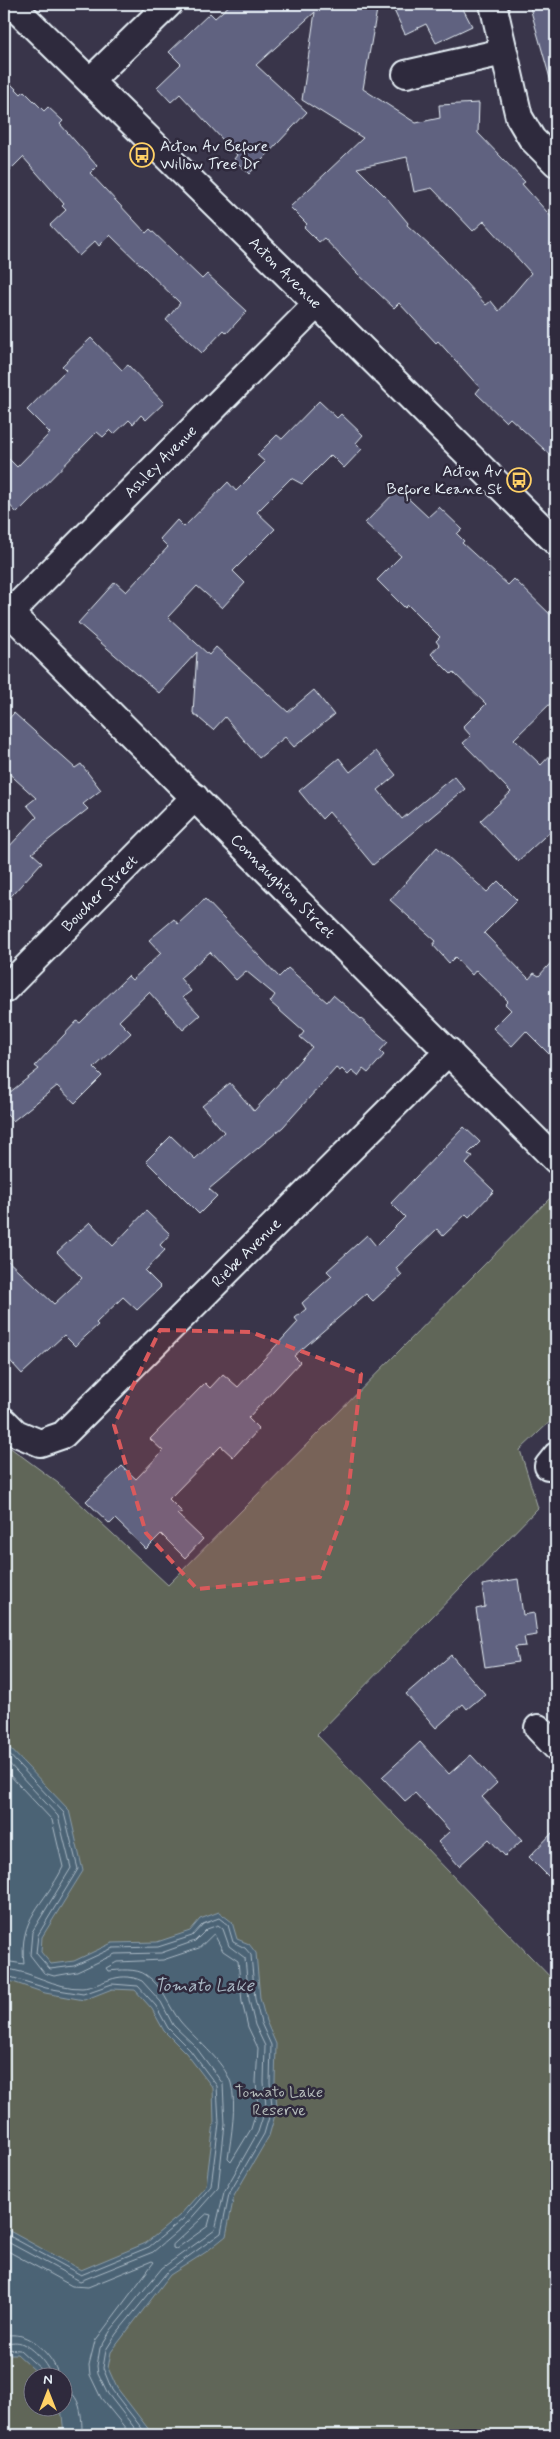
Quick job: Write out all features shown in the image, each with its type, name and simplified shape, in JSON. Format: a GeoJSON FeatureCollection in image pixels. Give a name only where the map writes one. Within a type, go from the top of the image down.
{"type":"FeatureCollection","features":[{"type":"Feature","properties":{"kind":"street","name":"Acton Avenue"},"geometry":{"type":"LineString","coordinates":[[11,4],[556,542]]}},
{"type":"Feature","properties":{"kind":"street"},"geometry":{"type":"LineString","coordinates":[[90,82],[169,4]]}},
{"type":"Feature","properties":{"kind":"street"},"geometry":{"type":"LineString","coordinates":[[493,4],[518,117],[532,139],[556,163]]}},
{"type":"Feature","properties":{"kind":"street"},"geometry":{"type":"LineString","coordinates":[[406,74],[503,52]]}},
{"type":"Feature","properties":{"kind":"street","name":"Ashley Avenue"},"geometry":{"type":"LineString","coordinates":[[7,616],[317,304]]}},
{"type":"Feature","properties":{"kind":"street","name":"Connaughton Street"},"geometry":{"type":"LineString","coordinates":[[7,616],[195,797],[556,1160]]}},
{"type":"Feature","properties":{"kind":"street","name":"Boucher Street"},"geometry":{"type":"LineString","coordinates":[[4,990],[195,797]]}},
{"type":"Feature","properties":{"kind":"street","name":"Riebe Avenue"},"geometry":{"type":"LineString","coordinates":[[4,1421],[16,1433],[40,1443],[63,1436],[449,1052]]}},
{"type":"Feature","properties":{"kind":"street"},"geometry":{"type":"LineString","coordinates":[[538,1728],[556,1747]]}},
{"type":"Feature","properties":{"kind":"highlighted area"},"geometry":{"type":"Polygon","coordinates":[[[160,1330],[251,1332],[361,1374],[347,1504],[320,1577],[197,1589],[146,1533],[114,1425],[160,1330]]]}},
{"type":"Feature","properties":{"kind":"green space","name":"Tomato Lake Reserve"},"geometry":{"type":"Polygon","coordinates":[[[556,1192],[556,1416],[520,1450],[538,1508],[317,1735],[556,1983],[556,2435],[4,2435],[4,1443],[58,1483],[168,1585],[556,1192]]]}},
{"type":"Feature","properties":{"kind":"water","name":"Tomato Lake"},"geometry":{"type":"Polygon","coordinates":[[[4,1742],[69,1810],[83,1871],[42,1937],[41,1952],[51,1964],[74,1961],[112,1943],[157,1942],[190,1931],[200,1919],[219,1912],[232,1922],[237,1939],[249,1944],[256,1953],[260,1998],[266,2021],[276,2044],[275,2082],[277,2108],[269,2136],[234,2196],[226,2236],[206,2252],[170,2275],[111,2352],[108,2368],[117,2388],[153,2435],[64,2435],[62,2416],[72,2416],[72,2366],[30,2366],[17,2354],[4,2354],[4,2228],[81,2270],[146,2243],[179,2216],[206,2186],[214,2123],[213,2088],[186,2053],[164,2031],[152,2009],[135,1990],[112,1989],[84,2000],[45,1993],[4,1979],[4,1742]]]}},
{"type":"Feature","properties":{"kind":"building"},"geometry":{"type":"Polygon","coordinates":[[[231,4],[378,4],[363,89],[416,123],[440,118],[439,105],[479,103],[478,133],[525,182],[522,184],[556,222],[556,460],[510,418],[506,422],[476,393],[480,388],[438,341],[436,343],[399,303],[394,308],[324,238],[319,242],[304,227],[307,224],[290,207],[363,138],[302,100],[315,12],[256,65],[307,112],[249,174],[234,159],[237,155],[180,94],[171,102],[157,87],[181,64],[169,52],[210,13],[215,18],[231,4]],[[407,157],[357,168],[387,198],[408,223],[407,225],[442,257],[486,305],[491,301],[499,311],[531,273],[484,221],[473,231],[432,188],[414,192],[407,157]]]}},
{"type":"Feature","properties":{"kind":"building"},"geometry":{"type":"Polygon","coordinates":[[[391,4],[468,4],[462,7],[472,26],[436,43],[426,24],[405,34],[391,4]]]}},
{"type":"Feature","properties":{"kind":"building"},"geometry":{"type":"Polygon","coordinates":[[[529,4],[556,4],[556,81],[551,82],[529,4]]]}},
{"type":"Feature","properties":{"kind":"building"},"geometry":{"type":"Polygon","coordinates":[[[4,77],[21,94],[24,91],[44,111],[48,107],[63,121],[60,124],[97,166],[90,173],[146,233],[150,229],[202,279],[207,274],[247,311],[227,333],[224,330],[202,353],[166,320],[180,303],[110,235],[99,246],[95,241],[79,256],[50,225],[66,210],[62,206],[64,204],[23,157],[4,176],[4,77]]]}},
{"type":"Feature","properties":{"kind":"building"},"geometry":{"type":"Polygon","coordinates":[[[91,338],[122,370],[128,365],[164,403],[146,420],[141,415],[133,424],[129,420],[114,434],[110,430],[103,437],[97,432],[17,513],[4,499],[4,454],[17,467],[50,433],[27,410],[66,370],[62,366],[91,338]]]}},
{"type":"Feature","properties":{"kind":"building"},"geometry":{"type":"Polygon","coordinates":[[[319,401],[337,418],[341,414],[363,435],[356,443],[362,449],[344,468],[331,455],[302,484],[291,478],[257,512],[275,529],[233,571],[245,583],[222,608],[197,586],[168,617],[209,655],[216,647],[288,712],[314,690],[334,715],[294,747],[285,737],[259,758],[225,717],[213,730],[193,713],[197,652],[159,693],[78,623],[115,582],[126,592],[168,547],[160,539],[177,520],[184,527],[228,482],[236,491],[265,462],[257,455],[277,435],[282,439],[319,401]]]}},
{"type":"Feature","properties":{"kind":"building"},"geometry":{"type":"Polygon","coordinates":[[[398,489],[428,517],[439,507],[462,529],[457,534],[464,541],[462,543],[508,585],[514,579],[556,620],[556,698],[514,739],[541,765],[556,749],[556,826],[518,861],[480,821],[511,792],[463,743],[471,736],[463,727],[486,704],[431,654],[439,645],[436,641],[440,637],[408,605],[405,608],[377,580],[401,556],[365,523],[398,489]]]}},
{"type":"Feature","properties":{"kind":"building"},"geometry":{"type":"Polygon","coordinates":[[[14,713],[75,768],[81,764],[101,790],[83,804],[88,809],[32,853],[42,862],[4,904],[4,852],[37,817],[27,805],[36,798],[4,769],[4,724],[14,713]]]}},
{"type":"Feature","properties":{"kind":"building"},"geometry":{"type":"Polygon","coordinates":[[[376,751],[396,775],[378,790],[402,819],[454,776],[465,789],[373,865],[329,812],[322,819],[299,791],[339,758],[350,772],[376,751]]]}},
{"type":"Feature","properties":{"kind":"building"},"geometry":{"type":"Polygon","coordinates":[[[437,847],[487,892],[498,881],[517,900],[484,933],[529,979],[534,973],[539,976],[556,957],[556,1061],[526,1031],[512,1046],[493,1028],[511,1010],[505,1004],[508,1001],[476,970],[472,975],[455,957],[449,963],[433,945],[436,941],[390,900],[437,847]]]}},
{"type":"Feature","properties":{"kind":"building"},"geometry":{"type":"Polygon","coordinates":[[[205,899],[279,977],[288,968],[327,1002],[333,995],[388,1042],[380,1051],[384,1055],[368,1073],[363,1069],[358,1076],[352,1071],[348,1075],[342,1069],[340,1071],[336,1068],[283,1127],[209,1189],[217,1196],[199,1214],[146,1161],[171,1136],[195,1159],[224,1132],[202,1106],[230,1083],[254,1111],[312,1047],[300,1037],[304,1032],[270,1002],[275,995],[246,971],[236,980],[210,952],[180,978],[191,991],[183,997],[200,1015],[183,1030],[149,992],[119,1021],[131,1033],[94,1068],[102,1076],[75,1103],[57,1086],[13,1121],[4,1110],[4,1097],[39,1069],[35,1066],[77,1021],[80,1023],[128,976],[132,980],[161,953],[149,940],[174,919],[178,924],[205,899]]]}},
{"type":"Feature","properties":{"kind":"building"},"geometry":{"type":"Polygon","coordinates":[[[464,1127],[480,1142],[468,1154],[473,1156],[466,1164],[494,1191],[469,1217],[466,1214],[443,1236],[437,1229],[396,1268],[402,1275],[373,1301],[366,1294],[294,1356],[300,1362],[248,1418],[259,1429],[233,1457],[221,1446],[169,1499],[182,1512],[177,1514],[203,1539],[185,1558],[161,1534],[146,1549],[115,1519],[110,1524],[86,1501],[122,1466],[136,1479],[163,1451],[150,1439],[205,1383],[210,1388],[223,1374],[238,1387],[298,1322],[295,1318],[306,1309],[302,1303],[332,1276],[327,1271],[367,1235],[376,1246],[405,1217],[391,1203],[464,1127]]]}},
{"type":"Feature","properties":{"kind":"building"},"geometry":{"type":"Polygon","coordinates":[[[146,1211],[170,1234],[160,1245],[165,1250],[145,1271],[161,1287],[137,1310],[123,1297],[96,1323],[98,1325],[75,1346],[64,1335],[22,1374],[4,1354],[4,1257],[54,1304],[82,1278],[57,1252],[90,1222],[113,1246],[146,1211]]]}},
{"type":"Feature","properties":{"kind":"building"},"geometry":{"type":"Polygon","coordinates":[[[518,1579],[523,1615],[534,1613],[537,1635],[524,1637],[526,1646],[515,1647],[518,1662],[485,1667],[476,1609],[485,1607],[482,1585],[518,1579]]]}},
{"type":"Feature","properties":{"kind":"building"},"geometry":{"type":"Polygon","coordinates":[[[451,1655],[485,1694],[467,1709],[463,1704],[436,1728],[406,1694],[451,1655]]]}},
{"type":"Feature","properties":{"kind":"building"},"geometry":{"type":"Polygon","coordinates":[[[420,1742],[449,1774],[471,1755],[497,1783],[482,1797],[522,1840],[505,1856],[489,1839],[459,1866],[438,1842],[450,1831],[415,1793],[405,1801],[382,1777],[420,1742]]]}},
{"type":"Feature","properties":{"kind":"building"},"geometry":{"type":"Polygon","coordinates":[[[556,1829],[556,1884],[529,1857],[556,1829]]]}},
{"type":"Feature","properties":{"kind":"place","name":"Acton Av Before Willow Tree Dr"},"geometry":{"type":"Point","coordinates":[142,155]}},
{"type":"Feature","properties":{"kind":"place","name":"Acton Av Before Keane St"},"geometry":{"type":"Point","coordinates":[519,480]}}]}
